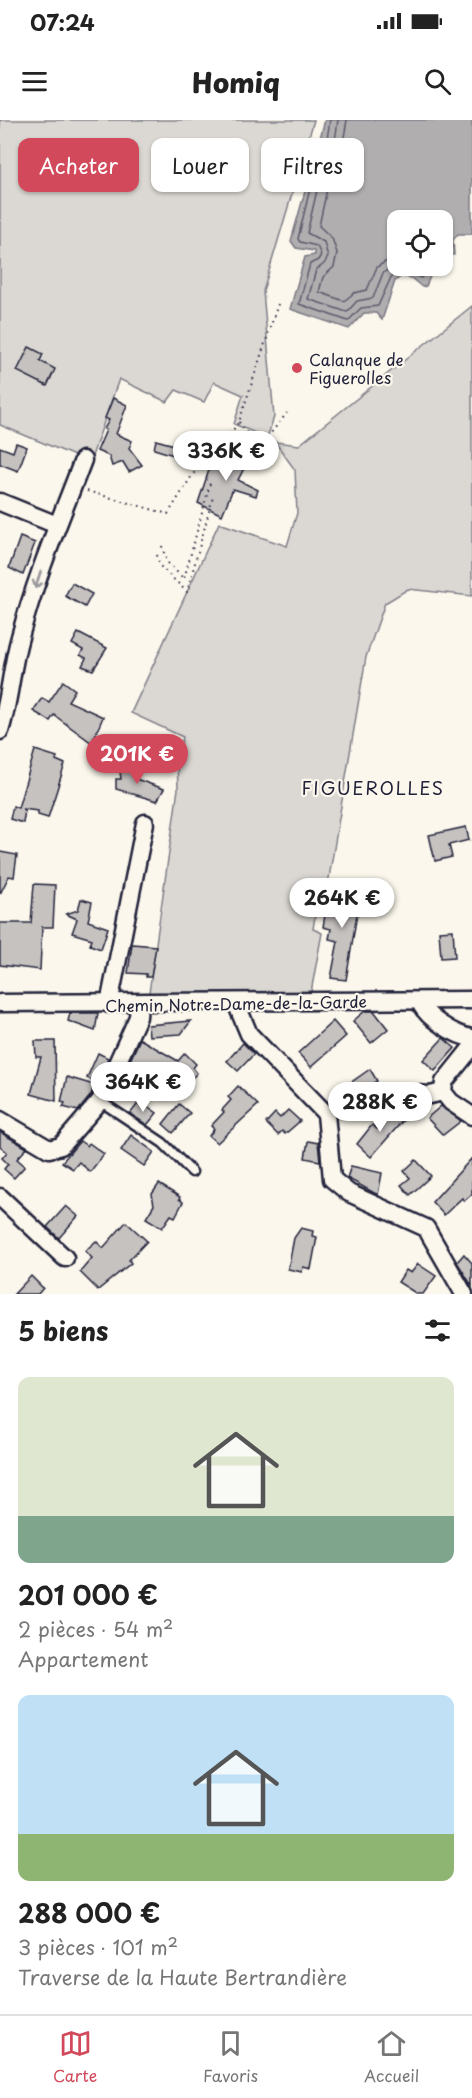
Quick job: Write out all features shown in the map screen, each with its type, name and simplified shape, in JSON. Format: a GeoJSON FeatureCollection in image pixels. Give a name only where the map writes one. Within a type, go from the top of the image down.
{"type":"FeatureCollection","features":[{"type":"Feature","properties":{"kind":"street"},"geometry":{"type":"LineString","coordinates":[[0,731],[8,706],[20,638],[57,525],[83,460]]}},
{"type":"Feature","properties":{"kind":"street"},"geometry":{"type":"LineString","coordinates":[[0,502],[57,525]]}},
{"type":"Feature","properties":{"kind":"street"},"geometry":{"type":"LineString","coordinates":[[109,1004],[145,822]]}},
{"type":"Feature","properties":{"kind":"street","name":"Chemin Notre-Dame-de-la-Garde"},"geometry":{"type":"LineString","coordinates":[[0,1003],[140,1004],[472,1000]]}},
{"type":"Feature","properties":{"kind":"street"},"geometry":{"type":"LineString","coordinates":[[420,1002],[423,1008],[455,1032],[472,1038]]}},
{"type":"Feature","properties":{"kind":"street"},"geometry":{"type":"LineString","coordinates":[[236,1003],[249,1034],[327,1114],[332,1179],[349,1193],[426,1228],[464,1294]]}},
{"type":"Feature","properties":{"kind":"street"},"geometry":{"type":"LineString","coordinates":[[0,1120],[49,1149],[61,1146],[100,1101],[138,1017],[140,1004]]}},
{"type":"Feature","properties":{"kind":"street"},"geometry":{"type":"LineString","coordinates":[[472,1047],[444,1082],[443,1092],[451,1102],[472,1116]]}},
{"type":"Feature","properties":{"kind":"street"},"geometry":{"type":"LineString","coordinates":[[414,1094],[430,1095],[443,1092]]}},
{"type":"Feature","properties":{"kind":"street"},"geometry":{"type":"LineString","coordinates":[[0,1197],[65,1258]]}},
{"type":"Feature","properties":{"kind":"lane"},"geometry":{"type":"LineString","coordinates":[[100,1101],[164,1143],[192,1172]]}},
{"type":"Feature","properties":{"kind":"path"},"geometry":{"type":"LineString","coordinates":[[89,492],[168,514],[193,474],[214,454],[239,422],[278,304]]}},
{"type":"Feature","properties":{"kind":"path"},"geometry":{"type":"LineString","coordinates":[[239,422],[252,440],[262,444],[287,413]]}},
{"type":"Feature","properties":{"kind":"path"},"geometry":{"type":"LineString","coordinates":[[162,546],[166,562],[184,579],[211,480]]}},
{"type":"Feature","properties":{"kind":"path"},"geometry":{"type":"LineString","coordinates":[[157,555],[160,566],[187,592],[213,497]]}},
{"type":"Feature","properties":{"kind":"shaded area"},"geometry":{"type":"Polygon","coordinates":[[[0,120],[314,120],[309,138],[261,138],[261,192],[293,192],[263,291],[274,417],[267,438],[234,424],[243,395],[214,382],[204,402],[176,390],[167,402],[119,379],[91,459],[77,457],[0,425],[0,120]]]}},
{"type":"Feature","properties":{"kind":"shaded area"},"geometry":{"type":"Polygon","coordinates":[[[472,306],[472,596],[408,589],[385,603],[366,657],[328,884],[320,884],[313,929],[322,933],[311,992],[148,1000],[178,789],[177,758],[183,737],[131,713],[219,523],[287,546],[297,513],[295,470],[275,442],[299,445],[472,306]]]}},
{"type":"Feature","properties":{"kind":"water"},"geometry":{"type":"Polygon","coordinates":[[[325,120],[472,120],[472,234],[458,234],[453,240],[453,210],[387,210],[387,276],[402,276],[395,281],[382,320],[376,313],[364,313],[349,329],[290,309],[305,257],[315,255],[314,251],[296,248],[291,241],[305,192],[364,192],[364,138],[320,138],[325,120]]]}},
{"type":"Feature","properties":{"kind":"water"},"geometry":{"type":"Polygon","coordinates":[[[402,276],[430,276],[426,286],[422,287],[411,278],[402,276]]]}},
{"type":"Feature","properties":{"kind":"building"},"geometry":{"type":"Polygon","coordinates":[[[29,347],[43,354],[40,361],[55,369],[47,386],[17,371],[29,347]]]}},
{"type":"Feature","properties":{"kind":"building"},"geometry":{"type":"Polygon","coordinates":[[[113,398],[127,405],[116,434],[132,441],[129,448],[142,465],[129,472],[123,462],[112,466],[109,456],[97,451],[106,430],[104,429],[109,420],[105,418],[113,398]]]}},
{"type":"Feature","properties":{"kind":"building"},"geometry":{"type":"Polygon","coordinates":[[[181,436],[197,443],[190,460],[154,449],[156,440],[178,446],[181,436]]]}},
{"type":"Feature","properties":{"kind":"building"},"geometry":{"type":"Polygon","coordinates":[[[16,443],[27,447],[18,471],[0,464],[0,447],[13,452],[16,443]]]}},
{"type":"Feature","properties":{"kind":"building"},"geometry":{"type":"Polygon","coordinates":[[[238,444],[253,451],[238,480],[258,490],[256,496],[233,489],[222,515],[198,503],[212,461],[226,472],[238,444]]]}},
{"type":"Feature","properties":{"kind":"building"},"geometry":{"type":"Polygon","coordinates":[[[20,537],[35,543],[23,575],[9,568],[20,537]]]}},
{"type":"Feature","properties":{"kind":"building"},"geometry":{"type":"Polygon","coordinates":[[[72,583],[92,594],[85,607],[65,596],[72,583]]]}},
{"type":"Feature","properties":{"kind":"building"},"geometry":{"type":"Polygon","coordinates":[[[78,633],[107,648],[93,670],[82,666],[86,658],[80,655],[83,650],[72,644],[78,633]]]}},
{"type":"Feature","properties":{"kind":"building"},"geometry":{"type":"Polygon","coordinates":[[[63,681],[75,690],[68,701],[103,717],[92,743],[54,715],[50,721],[33,711],[42,698],[49,702],[63,681]]]}},
{"type":"Feature","properties":{"kind":"building"},"geometry":{"type":"Polygon","coordinates":[[[35,750],[57,757],[56,760],[65,764],[48,818],[38,815],[38,811],[22,809],[25,810],[23,823],[10,819],[13,806],[18,808],[35,750]]]}},
{"type":"Feature","properties":{"kind":"building"},"geometry":{"type":"Polygon","coordinates":[[[119,765],[138,770],[136,779],[164,789],[157,801],[116,789],[116,779],[121,779],[119,765]]]}},
{"type":"Feature","properties":{"kind":"building"},"geometry":{"type":"Polygon","coordinates":[[[466,827],[469,840],[449,845],[452,857],[435,861],[429,835],[466,827]]]}},
{"type":"Feature","properties":{"kind":"building"},"geometry":{"type":"Polygon","coordinates":[[[0,852],[17,855],[14,877],[9,876],[0,894],[0,852]]]}},
{"type":"Feature","properties":{"kind":"building"},"geometry":{"type":"Polygon","coordinates":[[[34,884],[55,885],[53,927],[42,927],[40,970],[0,965],[0,923],[31,923],[34,884]]]}},
{"type":"Feature","properties":{"kind":"building"},"geometry":{"type":"Polygon","coordinates":[[[329,891],[360,896],[346,980],[331,978],[338,941],[329,939],[331,929],[323,927],[329,891]]]}},
{"type":"Feature","properties":{"kind":"building"},"geometry":{"type":"Polygon","coordinates":[[[81,899],[92,902],[88,921],[108,928],[101,949],[90,945],[92,939],[72,933],[77,919],[66,914],[78,910],[81,899]]]}},
{"type":"Feature","properties":{"kind":"building"},"geometry":{"type":"Polygon","coordinates":[[[453,930],[455,957],[441,958],[439,931],[453,930]]]}},
{"type":"Feature","properties":{"kind":"building"},"geometry":{"type":"Polygon","coordinates":[[[132,944],[156,946],[151,977],[146,977],[146,974],[128,973],[132,944]]]}},
{"type":"Feature","properties":{"kind":"building"},"geometry":{"type":"Polygon","coordinates":[[[365,1011],[374,1011],[388,1029],[371,1043],[353,1021],[365,1011]]]}},
{"type":"Feature","properties":{"kind":"building"},"geometry":{"type":"Polygon","coordinates":[[[70,1013],[98,1013],[95,1031],[68,1021],[70,1013]]]}},
{"type":"Feature","properties":{"kind":"building"},"geometry":{"type":"Polygon","coordinates":[[[191,1021],[181,1034],[149,1036],[148,1025],[191,1021]]]}},
{"type":"Feature","properties":{"kind":"building"},"geometry":{"type":"Polygon","coordinates":[[[333,1021],[346,1036],[311,1067],[298,1053],[333,1021]]]}},
{"type":"Feature","properties":{"kind":"building"},"geometry":{"type":"Polygon","coordinates":[[[443,1038],[455,1048],[435,1071],[423,1060],[443,1038]]]}},
{"type":"Feature","properties":{"kind":"building"},"geometry":{"type":"Polygon","coordinates":[[[140,1039],[178,1061],[185,1053],[196,1064],[193,1068],[197,1073],[180,1091],[159,1074],[156,1079],[135,1065],[133,1070],[127,1067],[140,1039]]]}},
{"type":"Feature","properties":{"kind":"building"},"geometry":{"type":"Polygon","coordinates":[[[35,1041],[55,1041],[56,1101],[31,1094],[41,1057],[36,1057],[35,1041]]]}},
{"type":"Feature","properties":{"kind":"building"},"geometry":{"type":"Polygon","coordinates":[[[243,1043],[254,1054],[238,1071],[227,1061],[243,1043]]]}},
{"type":"Feature","properties":{"kind":"building"},"geometry":{"type":"Polygon","coordinates":[[[98,1053],[108,1058],[97,1082],[87,1078],[98,1053]]]}},
{"type":"Feature","properties":{"kind":"building"},"geometry":{"type":"Polygon","coordinates":[[[370,1069],[377,1081],[373,1083],[378,1092],[365,1103],[358,1092],[353,1095],[346,1086],[370,1069]]]}},
{"type":"Feature","properties":{"kind":"building"},"geometry":{"type":"Polygon","coordinates":[[[67,1077],[94,1085],[91,1095],[78,1111],[63,1107],[65,1103],[61,1102],[67,1077]]]}},
{"type":"Feature","properties":{"kind":"building"},"geometry":{"type":"Polygon","coordinates":[[[238,1086],[258,1105],[217,1143],[209,1136],[214,1129],[211,1126],[224,1112],[222,1110],[231,1100],[228,1097],[238,1086]]]}},
{"type":"Feature","properties":{"kind":"building"},"geometry":{"type":"Polygon","coordinates":[[[140,1101],[157,1113],[147,1125],[130,1114],[140,1101]]]}},
{"type":"Feature","properties":{"kind":"building"},"geometry":{"type":"Polygon","coordinates":[[[179,1104],[190,1113],[173,1133],[163,1124],[179,1104]]]}},
{"type":"Feature","properties":{"kind":"building"},"geometry":{"type":"Polygon","coordinates":[[[441,1106],[461,1121],[443,1135],[427,1118],[441,1106]]]}},
{"type":"Feature","properties":{"kind":"building"},"geometry":{"type":"Polygon","coordinates":[[[396,1109],[406,1117],[371,1157],[357,1144],[372,1125],[377,1129],[396,1109]]]}},
{"type":"Feature","properties":{"kind":"building"},"geometry":{"type":"Polygon","coordinates":[[[288,1110],[300,1121],[285,1134],[282,1131],[278,1135],[266,1123],[275,1113],[280,1118],[288,1110]]]}},
{"type":"Feature","properties":{"kind":"building"},"geometry":{"type":"Polygon","coordinates":[[[0,1132],[27,1148],[17,1159],[25,1166],[14,1178],[4,1169],[8,1164],[2,1158],[7,1152],[0,1146],[0,1132]]]}},
{"type":"Feature","properties":{"kind":"building"},"geometry":{"type":"Polygon","coordinates":[[[131,1135],[154,1152],[144,1166],[121,1150],[131,1135]]]}},
{"type":"Feature","properties":{"kind":"building"},"geometry":{"type":"Polygon","coordinates":[[[80,1141],[87,1146],[89,1143],[104,1154],[90,1172],[79,1162],[73,1169],[62,1162],[80,1141]]]}},
{"type":"Feature","properties":{"kind":"building"},"geometry":{"type":"Polygon","coordinates":[[[308,1141],[318,1143],[320,1161],[305,1158],[308,1141]]]}},
{"type":"Feature","properties":{"kind":"building"},"geometry":{"type":"Polygon","coordinates":[[[472,1158],[472,1194],[464,1201],[462,1198],[444,1215],[432,1202],[472,1158]]]}},
{"type":"Feature","properties":{"kind":"building"},"geometry":{"type":"Polygon","coordinates":[[[416,1160],[431,1176],[410,1195],[401,1185],[410,1178],[404,1171],[416,1160]]]}},
{"type":"Feature","properties":{"kind":"building"},"geometry":{"type":"Polygon","coordinates":[[[351,1166],[382,1173],[378,1195],[347,1178],[351,1166]]]}},
{"type":"Feature","properties":{"kind":"building"},"geometry":{"type":"Polygon","coordinates":[[[159,1184],[180,1197],[179,1199],[183,1202],[175,1217],[171,1215],[162,1228],[146,1218],[154,1205],[152,1194],[159,1184]]]}},
{"type":"Feature","properties":{"kind":"building"},"geometry":{"type":"Polygon","coordinates":[[[66,1206],[78,1216],[59,1238],[47,1227],[66,1206]]]}},
{"type":"Feature","properties":{"kind":"building"},"geometry":{"type":"Polygon","coordinates":[[[126,1222],[147,1241],[129,1260],[131,1263],[98,1290],[80,1272],[92,1258],[85,1251],[96,1241],[103,1248],[126,1222]]]}},
{"type":"Feature","properties":{"kind":"building"},"geometry":{"type":"Polygon","coordinates":[[[301,1228],[313,1231],[312,1236],[317,1237],[311,1269],[303,1267],[302,1272],[288,1269],[294,1238],[301,1228]]]}},
{"type":"Feature","properties":{"kind":"building"},"geometry":{"type":"Polygon","coordinates":[[[464,1254],[472,1263],[472,1286],[457,1262],[464,1254]]]}},
{"type":"Feature","properties":{"kind":"building"},"geometry":{"type":"Polygon","coordinates":[[[418,1264],[436,1276],[423,1294],[417,1294],[398,1282],[406,1270],[411,1273],[418,1264]]]}},
{"type":"Feature","properties":{"kind":"building"},"geometry":{"type":"Polygon","coordinates":[[[31,1276],[43,1288],[38,1294],[14,1294],[31,1276]]]}},
{"type":"Feature","properties":{"kind":"place","name":"Calanque de Figuerolles"},"geometry":{"type":"Point","coordinates":[297,368]}},
{"type":"Feature","properties":{"kind":"district","name":"FIGUEROLLES"},"geometry":{"type":"Point","coordinates":[373,787]}}]}
